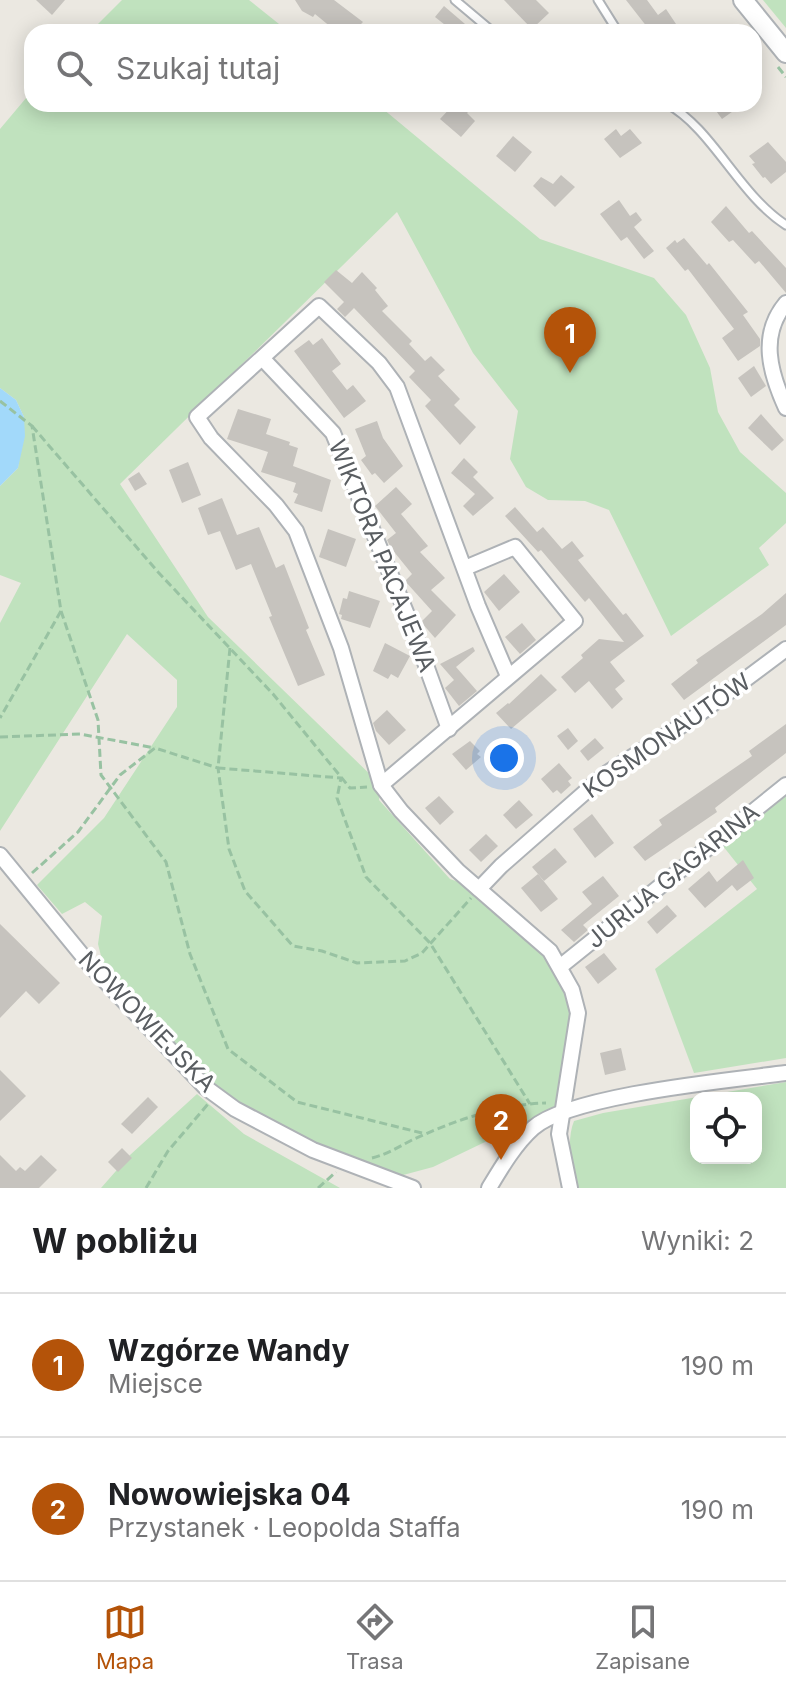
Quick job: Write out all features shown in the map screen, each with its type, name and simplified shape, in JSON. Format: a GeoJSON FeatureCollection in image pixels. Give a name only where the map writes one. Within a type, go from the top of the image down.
{"type":"FeatureCollection","features":[{"type":"Feature","properties":{"kind":"street"},"geometry":{"type":"LineString","coordinates":[[743,0],[786,53]]}},
{"type":"Feature","properties":{"kind":"street"},"geometry":{"type":"LineString","coordinates":[[786,303],[773,322],[769,337],[772,373],[786,408]]}},
{"type":"Feature","properties":{"kind":"street"},"geometry":{"type":"LineString","coordinates":[[508,676],[489,634],[397,387],[379,363],[319,306],[197,417],[211,438],[276,505],[296,531],[341,648],[381,785],[429,841],[550,951],[561,966],[578,1013],[559,1134],[570,1188]]}},
{"type":"Feature","properties":{"kind":"street","name":"WIKTORA PACAJEWA"},"geometry":{"type":"LineString","coordinates":[[263,359],[333,433],[414,632],[449,729]]}},
{"type":"Feature","properties":{"kind":"street"},"geometry":{"type":"LineString","coordinates":[[381,785],[575,621],[515,547],[465,568]]}},
{"type":"Feature","properties":{"kind":"street","name":"KOSMONAUTÓW"},"geometry":{"type":"LineString","coordinates":[[479,889],[607,773],[695,717],[786,649]]}},
{"type":"Feature","properties":{"kind":"street","name":"JURIJA GAGARINA"},"geometry":{"type":"LineString","coordinates":[[561,966],[786,785]]}},
{"type":"Feature","properties":{"kind":"street","name":"NOWOWIEJSKA"},"geometry":{"type":"LineString","coordinates":[[0,855],[129,1008],[216,1095],[235,1109],[300,1143],[413,1188]]}},
{"type":"Feature","properties":{"kind":"street"},"geometry":{"type":"LineString","coordinates":[[489,1188],[506,1160],[533,1128],[564,1112],[659,1091],[786,1073]]}},
{"type":"Feature","properties":{"kind":"lane"},"geometry":{"type":"LineString","coordinates":[[455,0],[484,24]]}},
{"type":"Feature","properties":{"kind":"lane"},"geometry":{"type":"LineString","coordinates":[[464,7],[471,0]]}},
{"type":"Feature","properties":{"kind":"lane"},"geometry":{"type":"LineString","coordinates":[[598,0],[613,24]]}},
{"type":"Feature","properties":{"kind":"lane"},"geometry":{"type":"LineString","coordinates":[[678,112],[690,120],[741,183],[786,225]]}},
{"type":"Feature","properties":{"kind":"path"},"geometry":{"type":"LineString","coordinates":[[0,401],[32,426],[158,572],[273,694],[350,788],[381,785]]}},
{"type":"Feature","properties":{"kind":"path"},"geometry":{"type":"LineString","coordinates":[[32,426],[61,611],[98,720],[101,775],[166,862],[190,954],[228,1049],[297,1102],[426,1134]]}},
{"type":"Feature","properties":{"kind":"path"},"geometry":{"type":"LineString","coordinates":[[0,718],[61,611]]}},
{"type":"Feature","properties":{"kind":"path"},"geometry":{"type":"LineString","coordinates":[[230,648],[218,768],[229,849],[245,891],[293,946],[322,951],[357,963],[405,961],[422,953],[479,889]]}},
{"type":"Feature","properties":{"kind":"path"},"geometry":{"type":"LineString","coordinates":[[0,737],[80,734],[155,748],[218,768],[341,778]]}},
{"type":"Feature","properties":{"kind":"path"},"geometry":{"type":"LineString","coordinates":[[23,884],[78,832],[120,775],[155,748]]}},
{"type":"Feature","properties":{"kind":"path"},"geometry":{"type":"LineString","coordinates":[[341,778],[337,798],[366,877],[430,943],[530,1104]]}},
{"type":"Feature","properties":{"kind":"path"},"geometry":{"type":"LineString","coordinates":[[146,1188],[168,1151],[216,1095]]}},
{"type":"Feature","properties":{"kind":"path"},"geometry":{"type":"LineString","coordinates":[[318,1188],[347,1163],[389,1154],[426,1134],[483,1114],[530,1104],[555,1105],[564,1112]]}},
{"type":"Feature","properties":{"kind":"green space"},"geometry":{"type":"Polygon","coordinates":[[[122,0],[249,0],[279,24],[98,24],[122,0]]]}},
{"type":"Feature","properties":{"kind":"green space"},"geometry":{"type":"Polygon","coordinates":[[[763,0],[786,0],[786,28],[763,0]]]}},
{"type":"Feature","properties":{"kind":"green space"},"geometry":{"type":"Polygon","coordinates":[[[24,100],[24,112],[387,112],[540,239],[654,278],[686,315],[710,368],[718,412],[740,452],[786,493],[786,523],[759,548],[769,565],[671,636],[609,510],[585,501],[548,500],[526,487],[510,459],[518,411],[473,353],[397,212],[120,484],[208,617],[381,785],[379,800],[450,879],[479,889],[538,941],[574,991],[564,1112],[543,1114],[433,1167],[392,1178],[235,1109],[205,1080],[104,968],[98,944],[102,916],[85,902],[62,914],[37,885],[104,818],[177,707],[177,680],[127,634],[0,831],[0,623],[21,583],[0,575],[0,486],[18,468],[24,417],[16,400],[0,388],[0,129],[24,100]]]}},
{"type":"Feature","properties":{"kind":"green space"},"geometry":{"type":"Polygon","coordinates":[[[786,796],[786,1058],[694,1073],[655,969],[757,889],[723,846],[786,796]]]}},
{"type":"Feature","properties":{"kind":"green space"},"geometry":{"type":"Polygon","coordinates":[[[786,1082],[786,1188],[578,1188],[570,1154],[574,1121],[690,1098],[690,1164],[762,1164],[762,1092],[727,1092],[786,1082]]]}},
{"type":"Feature","properties":{"kind":"green space"},"geometry":{"type":"Polygon","coordinates":[[[197,1094],[244,1134],[340,1188],[101,1188],[130,1155],[197,1094]]]}},
{"type":"Feature","properties":{"kind":"water"},"geometry":{"type":"Polygon","coordinates":[[[0,388],[16,400],[24,417],[25,436],[18,468],[0,486],[0,388]]]}},
{"type":"Feature","properties":{"kind":"building"},"geometry":{"type":"Polygon","coordinates":[[[36,0],[65,0],[52,15],[36,0]]]}},
{"type":"Feature","properties":{"kind":"building"},"geometry":{"type":"Polygon","coordinates":[[[295,0],[334,0],[363,22],[327,24],[315,14],[313,17],[302,11],[295,0]]]}},
{"type":"Feature","properties":{"kind":"building"},"geometry":{"type":"Polygon","coordinates":[[[504,0],[536,0],[549,13],[537,24],[527,24],[504,0]]]}},
{"type":"Feature","properties":{"kind":"building"},"geometry":{"type":"Polygon","coordinates":[[[626,0],[647,0],[658,15],[666,9],[676,24],[645,24],[626,0]]]}},
{"type":"Feature","properties":{"kind":"building"},"geometry":{"type":"Polygon","coordinates":[[[444,6],[465,24],[444,24],[435,17],[444,6]]]}},
{"type":"Feature","properties":{"kind":"building"},"geometry":{"type":"Polygon","coordinates":[[[447,112],[468,112],[475,121],[461,137],[440,119],[447,112]]]}},
{"type":"Feature","properties":{"kind":"building"},"geometry":{"type":"Polygon","coordinates":[[[717,112],[732,112],[722,119],[717,112]]]}},
{"type":"Feature","properties":{"kind":"building"},"geometry":{"type":"Polygon","coordinates":[[[616,129],[621,136],[630,129],[642,143],[620,158],[604,139],[616,129]]]}},
{"type":"Feature","properties":{"kind":"building"},"geometry":{"type":"Polygon","coordinates":[[[513,136],[532,152],[515,172],[496,156],[513,136]]]}},
{"type":"Feature","properties":{"kind":"building"},"geometry":{"type":"Polygon","coordinates":[[[768,142],[786,162],[786,172],[771,184],[752,164],[755,163],[749,156],[768,142]]]}},
{"type":"Feature","properties":{"kind":"building"},"geometry":{"type":"Polygon","coordinates":[[[561,175],[575,187],[555,207],[533,186],[541,177],[553,184],[561,175]]]}},
{"type":"Feature","properties":{"kind":"building"},"geometry":{"type":"Polygon","coordinates":[[[619,200],[630,216],[636,212],[642,220],[634,227],[654,251],[644,259],[627,237],[621,241],[600,214],[619,200]]]}},
{"type":"Feature","properties":{"kind":"building"},"geometry":{"type":"Polygon","coordinates":[[[726,206],[786,268],[786,293],[759,261],[755,264],[711,222],[726,206]]]}},
{"type":"Feature","properties":{"kind":"building"},"geometry":{"type":"Polygon","coordinates":[[[684,238],[707,265],[709,263],[748,312],[743,315],[760,339],[760,346],[738,361],[722,338],[734,329],[688,269],[685,271],[666,248],[675,240],[677,243],[684,238]]]}},
{"type":"Feature","properties":{"kind":"building"},"geometry":{"type":"Polygon","coordinates":[[[336,270],[352,283],[362,272],[388,306],[382,311],[412,341],[409,344],[425,361],[431,356],[445,370],[438,376],[460,399],[454,405],[476,427],[460,445],[425,406],[431,400],[409,377],[415,371],[354,308],[345,317],[337,309],[344,302],[324,282],[336,270]]]}},
{"type":"Feature","properties":{"kind":"building"},"geometry":{"type":"Polygon","coordinates":[[[322,338],[341,364],[332,371],[347,390],[353,385],[366,401],[344,418],[294,351],[309,340],[313,345],[322,338]]]}},
{"type":"Feature","properties":{"kind":"building"},"geometry":{"type":"Polygon","coordinates":[[[754,366],[766,386],[751,397],[738,378],[754,366]]]}},
{"type":"Feature","properties":{"kind":"building"},"geometry":{"type":"Polygon","coordinates":[[[238,409],[271,419],[266,434],[298,448],[293,466],[331,480],[322,512],[294,503],[298,494],[293,492],[296,483],[261,472],[268,452],[227,439],[238,409]]]}},
{"type":"Feature","properties":{"kind":"building"},"geometry":{"type":"Polygon","coordinates":[[[761,414],[784,440],[772,451],[748,428],[761,414]]]}},
{"type":"Feature","properties":{"kind":"building"},"geometry":{"type":"Polygon","coordinates":[[[377,421],[383,438],[403,466],[384,483],[375,473],[372,475],[361,460],[366,456],[355,429],[377,421]]]}},
{"type":"Feature","properties":{"kind":"building"},"geometry":{"type":"Polygon","coordinates":[[[464,458],[478,472],[473,477],[494,498],[473,516],[463,506],[475,494],[451,473],[464,458]]]}},
{"type":"Feature","properties":{"kind":"building"},"geometry":{"type":"Polygon","coordinates":[[[188,462],[201,495],[182,503],[169,470],[188,462]]]}},
{"type":"Feature","properties":{"kind":"building"},"geometry":{"type":"Polygon","coordinates":[[[139,472],[147,484],[135,491],[128,479],[139,472]]]}},
{"type":"Feature","properties":{"kind":"building"},"geometry":{"type":"Polygon","coordinates":[[[396,487],[412,504],[401,514],[428,546],[420,552],[445,578],[431,590],[456,615],[435,638],[421,622],[432,611],[405,581],[412,574],[387,540],[396,533],[375,506],[396,487]]]}},
{"type":"Feature","properties":{"kind":"building"},"geometry":{"type":"Polygon","coordinates":[[[222,498],[237,535],[259,527],[276,568],[284,564],[325,675],[298,686],[251,564],[236,570],[220,531],[208,535],[198,508],[222,498]]]}},
{"type":"Feature","properties":{"kind":"building"},"geometry":{"type":"Polygon","coordinates":[[[515,507],[537,532],[543,527],[562,549],[572,541],[584,556],[578,560],[644,636],[610,662],[625,681],[615,689],[623,699],[612,709],[589,681],[575,693],[561,677],[599,639],[624,642],[589,598],[585,602],[541,550],[538,552],[505,516],[515,507]]]}},
{"type":"Feature","properties":{"kind":"building"},"geometry":{"type":"Polygon","coordinates":[[[328,529],[356,539],[346,567],[319,557],[328,529]]]}},
{"type":"Feature","properties":{"kind":"building"},"geometry":{"type":"Polygon","coordinates":[[[504,574],[520,592],[499,611],[484,592],[504,574]]]}},
{"type":"Feature","properties":{"kind":"building"},"geometry":{"type":"Polygon","coordinates":[[[349,591],[380,601],[370,628],[341,619],[342,615],[339,614],[343,598],[347,599],[349,591]]]}},
{"type":"Feature","properties":{"kind":"building"},"geometry":{"type":"Polygon","coordinates":[[[786,593],[786,625],[684,700],[671,684],[698,663],[696,660],[762,614],[786,593]]]}},
{"type":"Feature","properties":{"kind":"building"},"geometry":{"type":"Polygon","coordinates":[[[522,623],[536,640],[520,654],[505,637],[522,623]]]}},
{"type":"Feature","properties":{"kind":"building"},"geometry":{"type":"Polygon","coordinates":[[[385,643],[410,656],[398,678],[391,674],[388,679],[373,671],[385,643]]]}},
{"type":"Feature","properties":{"kind":"building"},"geometry":{"type":"Polygon","coordinates":[[[473,647],[475,651],[456,667],[477,691],[459,706],[445,688],[454,680],[440,664],[473,647]]]}},
{"type":"Feature","properties":{"kind":"building"},"geometry":{"type":"Polygon","coordinates":[[[541,674],[557,690],[511,729],[496,713],[541,674]]]}},
{"type":"Feature","properties":{"kind":"building"},"geometry":{"type":"Polygon","coordinates":[[[387,710],[406,730],[389,745],[373,723],[387,710]]]}},
{"type":"Feature","properties":{"kind":"building"},"geometry":{"type":"Polygon","coordinates":[[[786,724],[786,753],[715,808],[717,812],[645,861],[633,847],[662,825],[659,820],[752,756],[749,751],[786,724]]]}},
{"type":"Feature","properties":{"kind":"building"},"geometry":{"type":"Polygon","coordinates":[[[568,728],[578,741],[568,750],[557,736],[568,728]]]}},
{"type":"Feature","properties":{"kind":"building"},"geometry":{"type":"Polygon","coordinates":[[[595,738],[604,748],[588,761],[580,751],[595,738]]]}},
{"type":"Feature","properties":{"kind":"building"},"geometry":{"type":"Polygon","coordinates":[[[470,741],[480,751],[477,754],[481,757],[466,770],[452,754],[470,741]]]}},
{"type":"Feature","properties":{"kind":"building"},"geometry":{"type":"Polygon","coordinates":[[[559,763],[572,778],[568,781],[571,785],[561,794],[557,790],[553,793],[541,779],[559,763]]]}},
{"type":"Feature","properties":{"kind":"building"},"geometry":{"type":"Polygon","coordinates":[[[439,796],[454,812],[440,825],[425,808],[439,796]]]}},
{"type":"Feature","properties":{"kind":"building"},"geometry":{"type":"Polygon","coordinates":[[[519,800],[533,815],[516,829],[503,815],[519,800]]]}},
{"type":"Feature","properties":{"kind":"building"},"geometry":{"type":"Polygon","coordinates":[[[592,814],[614,843],[595,858],[573,829],[592,814]]]}},
{"type":"Feature","properties":{"kind":"building"},"geometry":{"type":"Polygon","coordinates":[[[486,834],[498,846],[481,862],[469,850],[486,834]]]}},
{"type":"Feature","properties":{"kind":"building"},"geometry":{"type":"Polygon","coordinates":[[[555,848],[567,862],[544,881],[532,867],[555,848]]]}},
{"type":"Feature","properties":{"kind":"building"},"geometry":{"type":"Polygon","coordinates":[[[743,860],[754,878],[737,891],[732,885],[705,908],[688,889],[709,871],[717,882],[743,860]]]}},
{"type":"Feature","properties":{"kind":"building"},"geometry":{"type":"Polygon","coordinates":[[[538,874],[558,899],[541,912],[521,888],[538,874]]]}},
{"type":"Feature","properties":{"kind":"building"},"geometry":{"type":"Polygon","coordinates":[[[603,876],[619,896],[583,925],[588,930],[574,942],[561,930],[592,904],[582,892],[603,876]]]}},
{"type":"Feature","properties":{"kind":"building"},"geometry":{"type":"Polygon","coordinates":[[[667,905],[677,916],[657,934],[647,922],[667,905]]]}},
{"type":"Feature","properties":{"kind":"building"},"geometry":{"type":"Polygon","coordinates":[[[0,924],[60,983],[39,1004],[26,991],[0,1018],[0,924]]]}},
{"type":"Feature","properties":{"kind":"building"},"geometry":{"type":"Polygon","coordinates":[[[604,953],[617,969],[598,984],[585,967],[604,953]]]}},
{"type":"Feature","properties":{"kind":"building"},"geometry":{"type":"Polygon","coordinates":[[[621,1048],[626,1070],[605,1075],[600,1053],[621,1048]]]}},
{"type":"Feature","properties":{"kind":"building"},"geometry":{"type":"Polygon","coordinates":[[[0,1070],[26,1096],[0,1121],[0,1070]]]}},
{"type":"Feature","properties":{"kind":"building"},"geometry":{"type":"Polygon","coordinates":[[[148,1097],[158,1107],[132,1134],[121,1124],[148,1097]]]}},
{"type":"Feature","properties":{"kind":"building"},"geometry":{"type":"Polygon","coordinates":[[[122,1148],[132,1158],[118,1172],[108,1162],[122,1148]]]}},
{"type":"Feature","properties":{"kind":"building"},"geometry":{"type":"Polygon","coordinates":[[[0,1155],[16,1171],[20,1167],[25,1171],[41,1155],[57,1170],[39,1188],[0,1188],[0,1155]]]}},
{"type":"Feature","properties":{"kind":"place","name":"Wzgórze Wandy"},"geometry":{"type":"Point","coordinates":[570,373]}},
{"type":"Feature","properties":{"kind":"place","name":"Nowowiejska 04"},"geometry":{"type":"Point","coordinates":[501,1160]}}]}
